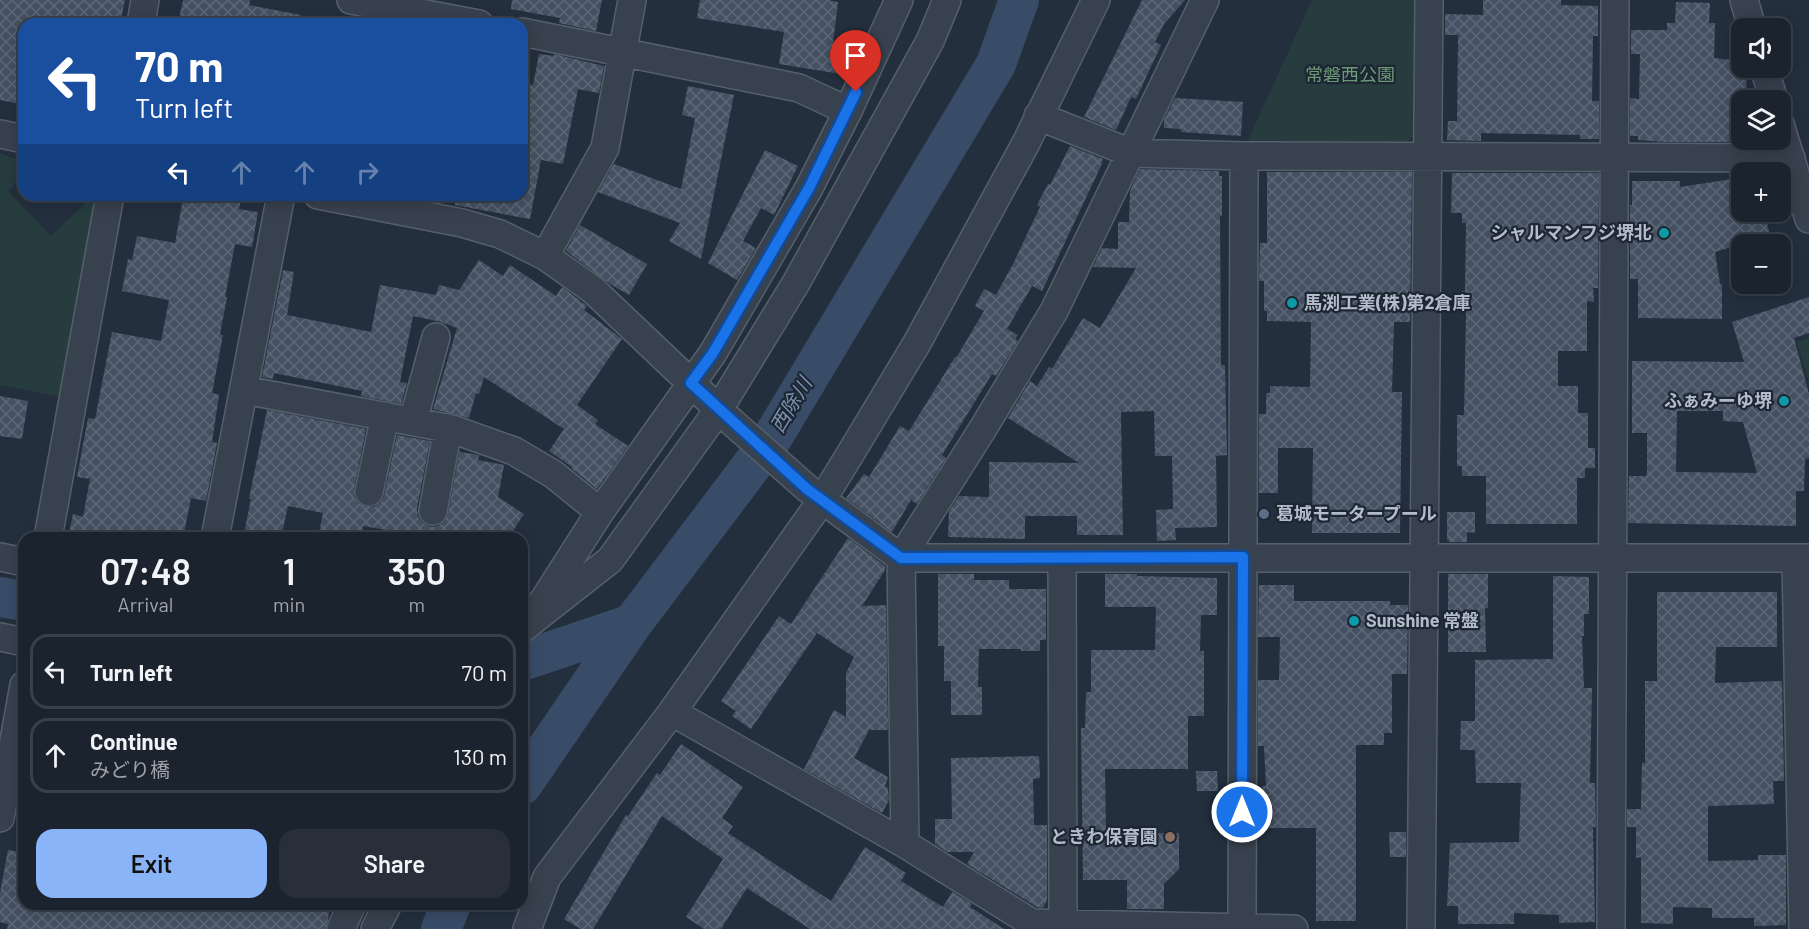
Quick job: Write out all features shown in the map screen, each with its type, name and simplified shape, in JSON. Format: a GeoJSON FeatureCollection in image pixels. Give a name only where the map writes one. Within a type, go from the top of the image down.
{"type":"FeatureCollection","features":[{"type":"Feature","properties":{"kind":"street"},"geometry":{"type":"LineString","coordinates":[[142,18],[145,0]]}},
{"type":"Feature","properties":{"kind":"street"},"geometry":{"type":"LineString","coordinates":[[351,0],[474,16]]}},
{"type":"Feature","properties":{"kind":"street"},"geometry":{"type":"LineString","coordinates":[[545,256],[605,148],[632,0]]}},
{"type":"Feature","properties":{"kind":"street"},"geometry":{"type":"LineString","coordinates":[[528,627],[600,512],[713,353],[809,188],[848,111],[899,0]]}},
{"type":"Feature","properties":{"kind":"street"},"geometry":{"type":"LineString","coordinates":[[528,631],[610,560],[726,416],[796,283],[930,40],[947,0]]}},
{"type":"Feature","properties":{"kind":"street"},"geometry":{"type":"LineString","coordinates":[[527,929],[547,877],[672,712],[917,343],[1026,143],[1096,0]]}},
{"type":"Feature","properties":{"kind":"street"},"geometry":{"type":"LineString","coordinates":[[905,844],[901,558],[1054,311],[1205,0]]}},
{"type":"Feature","properties":{"kind":"street"},"geometry":{"type":"LineString","coordinates":[[1421,929],[1429,0]]}},
{"type":"Feature","properties":{"kind":"street"},"geometry":{"type":"LineString","coordinates":[[1611,929],[1615,0]]}},
{"type":"Feature","properties":{"kind":"street"},"geometry":{"type":"LineString","coordinates":[[1744,0],[1749,18]]}},
{"type":"Feature","properties":{"kind":"street"},"geometry":{"type":"LineString","coordinates":[[528,33],[799,88],[848,111]]}},
{"type":"Feature","properties":{"kind":"street"},"geometry":{"type":"LineString","coordinates":[[1038,116],[1131,153],[1244,156],[1791,158]]}},
{"type":"Feature","properties":{"kind":"street"},"geometry":{"type":"LineString","coordinates":[[0,134],[18,138]]}},
{"type":"Feature","properties":{"kind":"street"},"geometry":{"type":"LineString","coordinates":[[713,353],[745,319],[820,206],[872,147]]}},
{"type":"Feature","properties":{"kind":"street"},"geometry":{"type":"LineString","coordinates":[[1788,150],[1809,219]]}},
{"type":"Feature","properties":{"kind":"street"},"geometry":{"type":"LineString","coordinates":[[1242,928],[1244,156]]}},
{"type":"Feature","properties":{"kind":"street"},"geometry":{"type":"LineString","coordinates":[[49,532],[109,201]]}},
{"type":"Feature","properties":{"kind":"street"},"geometry":{"type":"LineString","coordinates":[[216,532],[280,201]]}},
{"type":"Feature","properties":{"kind":"street"},"geometry":{"type":"LineString","coordinates":[[349,201],[462,223],[500,234],[545,256],[593,290],[726,416],[815,495],[901,558],[1802,559],[1803,929]]}},
{"type":"Feature","properties":{"kind":"street"},"geometry":{"type":"LineString","coordinates":[[412,421],[436,337]]}},
{"type":"Feature","properties":{"kind":"street"},"geometry":{"type":"LineString","coordinates":[[244,390],[448,428],[513,451],[553,474],[600,512]]}},
{"type":"Feature","properties":{"kind":"street"},"geometry":{"type":"LineString","coordinates":[[369,492],[385,416]]}},
{"type":"Feature","properties":{"kind":"street"},"geometry":{"type":"LineString","coordinates":[[433,511],[448,428]]}},
{"type":"Feature","properties":{"kind":"street"},"geometry":{"type":"LineString","coordinates":[[0,558],[18,561]]}},
{"type":"Feature","properties":{"kind":"street"},"geometry":{"type":"LineString","coordinates":[[1062,558],[1063,923]]}},
{"type":"Feature","properties":{"kind":"street"},"geometry":{"type":"LineString","coordinates":[[0,637],[18,641]]}},
{"type":"Feature","properties":{"kind":"street"},"geometry":{"type":"LineString","coordinates":[[672,712],[905,844],[1032,923],[1294,929]]}},
{"type":"Feature","properties":{"kind":"street"},"geometry":{"type":"LineString","coordinates":[[7,801],[18,726]]}},
{"type":"Feature","properties":{"kind":"street"},"geometry":{"type":"LineString","coordinates":[[341,929],[349,910]]}},
{"type":"Feature","properties":{"kind":"street"},"geometry":{"type":"LineString","coordinates":[[375,929],[385,910]]}},
{"type":"Feature","properties":{"kind":"green space","name":"常磐西公園"},"geometry":{"type":"Polygon","coordinates":[[[1312,0],[1416,0],[1415,135],[1405,144],[1247,142],[1312,0]]]}},
{"type":"Feature","properties":{"kind":"green space"},"geometry":{"type":"Polygon","coordinates":[[[0,153],[18,158],[18,180],[8,191],[51,236],[88,201],[98,201],[63,397],[0,385],[0,153]]]}},
{"type":"Feature","properties":{"kind":"green space"},"geometry":{"type":"Polygon","coordinates":[[[1809,338],[1809,383],[1797,342],[1809,338]]]}},
{"type":"Feature","properties":{"kind":"building"},"geometry":{"type":"Polygon","coordinates":[[[0,0],[125,0],[121,18],[18,18],[18,104],[0,100],[0,0]]]}},
{"type":"Feature","properties":{"kind":"building"},"geometry":{"type":"Polygon","coordinates":[[[183,0],[250,0],[249,5],[301,15],[301,18],[179,18],[183,0]]]}},
{"type":"Feature","properties":{"kind":"building"},"geometry":{"type":"Polygon","coordinates":[[[512,0],[602,0],[596,31],[559,23],[560,18],[511,9],[512,0]]]}},
{"type":"Feature","properties":{"kind":"building"},"geometry":{"type":"Polygon","coordinates":[[[700,0],[828,0],[838,2],[833,43],[854,46],[847,75],[779,64],[784,32],[697,18],[700,0]]]}},
{"type":"Feature","properties":{"kind":"building"},"geometry":{"type":"Polygon","coordinates":[[[1142,0],[1185,0],[1164,24],[1155,42],[1161,45],[1136,99],[1131,97],[1116,130],[1084,117],[1142,0]]]}},
{"type":"Feature","properties":{"kind":"building"},"geometry":{"type":"Polygon","coordinates":[[[1483,0],[1561,0],[1561,5],[1598,6],[1598,36],[1593,36],[1592,101],[1599,101],[1599,139],[1580,139],[1580,135],[1481,133],[1481,141],[1447,140],[1448,121],[1457,121],[1458,35],[1445,35],[1445,14],[1483,15],[1483,0]]]}},
{"type":"Feature","properties":{"kind":"building"},"geometry":{"type":"Polygon","coordinates":[[[1676,2],[1710,3],[1709,23],[1715,23],[1714,58],[1731,60],[1731,78],[1747,78],[1746,90],[1731,90],[1731,142],[1665,142],[1638,140],[1638,136],[1630,136],[1630,98],[1639,99],[1640,54],[1631,54],[1631,30],[1667,30],[1667,23],[1675,23],[1676,2]]]}},
{"type":"Feature","properties":{"kind":"building"},"geometry":{"type":"Polygon","coordinates":[[[539,54],[553,56],[554,54],[604,66],[599,93],[578,89],[563,164],[541,160],[530,219],[455,205],[455,201],[528,201],[528,84],[533,85],[539,54]]]}},
{"type":"Feature","properties":{"kind":"building"},"geometry":{"type":"Polygon","coordinates":[[[688,86],[734,95],[701,259],[669,241],[680,223],[598,192],[614,164],[681,189],[695,118],[682,115],[688,86]]]}},
{"type":"Feature","properties":{"kind":"building"},"geometry":{"type":"Polygon","coordinates":[[[1175,98],[1243,102],[1241,136],[1181,132],[1181,129],[1164,128],[1164,120],[1175,98]]]}},
{"type":"Feature","properties":{"kind":"building"},"geometry":{"type":"Polygon","coordinates":[[[1070,146],[1103,159],[1101,166],[1042,291],[1032,286],[1007,329],[1018,335],[1015,339],[1018,341],[996,376],[992,374],[942,455],[946,458],[917,504],[911,500],[892,532],[846,498],[864,474],[869,477],[900,426],[909,431],[956,358],[984,311],[975,306],[984,289],[996,295],[1040,207],[1037,205],[1070,146]]]}},
{"type":"Feature","properties":{"kind":"building"},"geometry":{"type":"Polygon","coordinates":[[[765,150],[798,166],[774,215],[761,208],[743,241],[756,248],[737,280],[708,263],[765,150]]]}},
{"type":"Feature","properties":{"kind":"building"},"geometry":{"type":"Polygon","coordinates":[[[1140,169],[1219,171],[1219,176],[1222,176],[1221,365],[1225,365],[1227,455],[1216,456],[1217,527],[1175,528],[1176,540],[1157,541],[1156,510],[1173,509],[1172,456],[1155,456],[1154,411],[1121,412],[1123,535],[1077,535],[1077,516],[1025,516],[1025,539],[948,537],[949,511],[959,496],[989,497],[989,462],[1079,463],[1008,418],[1030,381],[1037,386],[1049,367],[1052,369],[1083,318],[1100,328],[1136,268],[1093,267],[1102,248],[1118,249],[1118,222],[1129,222],[1130,191],[1140,169]]]}},
{"type":"Feature","properties":{"kind":"building"},"geometry":{"type":"Polygon","coordinates":[[[1267,172],[1412,172],[1410,322],[1394,322],[1392,392],[1402,392],[1400,533],[1312,533],[1313,448],[1278,448],[1278,493],[1259,493],[1259,414],[1266,414],[1266,393],[1270,393],[1270,386],[1310,387],[1311,322],[1267,321],[1267,311],[1264,311],[1264,281],[1259,281],[1260,243],[1267,243],[1267,172]]]}},
{"type":"Feature","properties":{"kind":"building"},"geometry":{"type":"Polygon","coordinates":[[[1452,173],[1599,173],[1598,288],[1593,288],[1594,302],[1587,301],[1587,351],[1558,351],[1558,386],[1578,386],[1578,413],[1588,413],[1588,448],[1595,448],[1595,468],[1585,468],[1585,478],[1577,478],[1577,524],[1486,524],[1486,476],[1462,476],[1462,466],[1457,466],[1457,415],[1464,415],[1466,313],[1462,313],[1462,291],[1465,291],[1466,223],[1462,223],[1462,213],[1451,213],[1452,173]]]}},
{"type":"Feature","properties":{"kind":"building"},"geometry":{"type":"Polygon","coordinates":[[[1731,179],[1731,222],[1767,222],[1770,234],[1731,234],[1731,247],[1715,252],[1720,284],[1722,284],[1722,319],[1638,318],[1638,279],[1630,279],[1632,181],[1680,181],[1680,187],[1731,179]]]}},
{"type":"Feature","properties":{"kind":"building"},"geometry":{"type":"Polygon","coordinates":[[[182,201],[241,201],[239,209],[258,212],[252,247],[235,244],[225,297],[227,297],[220,334],[223,335],[212,393],[219,395],[212,442],[217,443],[206,501],[191,498],[184,532],[69,532],[73,514],[83,517],[90,479],[77,477],[88,418],[95,419],[112,332],[161,341],[169,300],[122,291],[128,259],[132,260],[137,236],[175,243],[182,201]]]}},
{"type":"Feature","properties":{"kind":"building"},"geometry":{"type":"Polygon","coordinates":[[[580,225],[647,264],[629,295],[610,284],[566,251],[580,225]]]}},
{"type":"Feature","properties":{"kind":"building"},"geometry":{"type":"Polygon","coordinates":[[[479,260],[503,276],[510,265],[556,296],[562,287],[587,306],[584,310],[622,339],[577,405],[598,420],[595,424],[628,446],[597,489],[549,451],[564,429],[484,377],[479,394],[476,393],[469,418],[433,409],[457,328],[441,322],[413,316],[400,382],[407,383],[401,404],[361,396],[362,391],[274,373],[273,379],[262,377],[283,270],[294,272],[287,315],[371,332],[380,285],[436,295],[439,285],[459,290],[479,260]]]}},
{"type":"Feature","properties":{"kind":"building"},"geometry":{"type":"Polygon","coordinates":[[[1809,297],[1809,333],[1794,338],[1809,394],[1809,458],[1805,459],[1804,491],[1796,491],[1796,526],[1628,523],[1629,476],[1646,476],[1647,472],[1647,433],[1632,433],[1632,361],[1744,362],[1732,322],[1809,297]],[[1677,411],[1676,472],[1757,473],[1743,422],[1723,421],[1723,411],[1677,411]]]}},
{"type":"Feature","properties":{"kind":"building"},"geometry":{"type":"Polygon","coordinates":[[[0,396],[28,401],[22,439],[0,436],[0,396]]]}},
{"type":"Feature","properties":{"kind":"building"},"geometry":{"type":"Polygon","coordinates":[[[267,410],[366,429],[354,489],[354,497],[365,507],[374,507],[381,502],[384,496],[397,435],[430,441],[417,508],[418,517],[423,523],[431,527],[438,526],[445,521],[460,449],[460,452],[479,455],[478,460],[504,465],[498,497],[524,514],[512,532],[398,532],[363,526],[362,532],[319,532],[323,513],[288,506],[282,532],[244,532],[251,499],[249,499],[267,410]]]}},
{"type":"Feature","properties":{"kind":"building"},"geometry":{"type":"Polygon","coordinates":[[[1447,512],[1475,512],[1475,533],[1467,532],[1467,542],[1447,540],[1447,512]]]}},
{"type":"Feature","properties":{"kind":"building"},"geometry":{"type":"Polygon","coordinates":[[[848,538],[885,566],[885,570],[862,606],[886,605],[888,730],[869,730],[854,758],[888,777],[885,786],[888,788],[889,800],[882,813],[804,769],[834,710],[846,717],[846,673],[854,657],[817,633],[751,729],[732,716],[736,711],[721,701],[779,616],[791,624],[848,538]]]}},
{"type":"Feature","properties":{"kind":"building"},"geometry":{"type":"Polygon","coordinates":[[[938,574],[974,574],[974,580],[1009,580],[1009,589],[1046,589],[1046,640],[1040,640],[1040,651],[979,649],[978,687],[982,687],[982,715],[951,715],[951,681],[944,681],[944,646],[938,646],[938,574]]]}},
{"type":"Feature","properties":{"kind":"building"},"geometry":{"type":"Polygon","coordinates":[[[1105,574],[1217,578],[1217,615],[1201,615],[1200,651],[1204,651],[1204,716],[1188,716],[1188,769],[1105,769],[1106,833],[1179,833],[1179,869],[1164,884],[1164,909],[1127,909],[1127,880],[1083,880],[1081,728],[1085,728],[1086,692],[1091,692],[1091,650],[1155,650],[1156,607],[1105,607],[1105,574]]]}},
{"type":"Feature","properties":{"kind":"building"},"geometry":{"type":"Polygon","coordinates":[[[1448,574],[1488,574],[1488,608],[1485,608],[1486,652],[1448,652],[1448,574]]]}},
{"type":"Feature","properties":{"kind":"building"},"geometry":{"type":"Polygon","coordinates":[[[1553,576],[1589,577],[1589,614],[1584,614],[1584,636],[1582,636],[1584,688],[1592,688],[1590,783],[1595,783],[1596,827],[1593,827],[1595,922],[1559,923],[1559,915],[1514,913],[1514,924],[1458,924],[1458,906],[1447,906],[1450,843],[1519,842],[1521,783],[1476,783],[1475,750],[1460,750],[1461,721],[1475,721],[1475,660],[1553,659],[1553,576]]]}},
{"type":"Feature","properties":{"kind":"building"},"geometry":{"type":"Polygon","coordinates":[[[1259,585],[1294,585],[1294,601],[1390,601],[1390,605],[1408,605],[1407,674],[1392,674],[1392,733],[1384,733],[1384,745],[1356,745],[1356,921],[1316,921],[1316,828],[1262,828],[1262,786],[1266,786],[1264,746],[1258,746],[1258,680],[1279,680],[1280,637],[1258,637],[1259,585]]]}},
{"type":"Feature","properties":{"kind":"building"},"geometry":{"type":"Polygon","coordinates":[[[1657,592],[1777,592],[1777,647],[1716,647],[1715,683],[1782,681],[1784,781],[1773,781],[1774,804],[1708,806],[1708,861],[1758,860],[1758,855],[1786,855],[1786,925],[1754,926],[1754,918],[1712,918],[1712,908],[1673,907],[1673,924],[1641,923],[1641,857],[1636,858],[1636,827],[1627,827],[1627,809],[1641,809],[1642,763],[1645,763],[1645,681],[1657,681],[1657,592]]]}},
{"type":"Feature","properties":{"kind":"building"},"geometry":{"type":"Polygon","coordinates":[[[681,744],[743,787],[722,818],[733,826],[728,833],[831,901],[865,847],[906,873],[901,881],[943,907],[952,892],[972,904],[970,907],[1004,929],[810,929],[747,888],[721,929],[704,929],[686,917],[723,859],[662,816],[593,929],[581,929],[564,919],[626,815],[628,816],[657,773],[660,775],[681,744]]]}},
{"type":"Feature","properties":{"kind":"building"},"geometry":{"type":"Polygon","coordinates":[[[1039,756],[1040,778],[1033,779],[1034,825],[1047,825],[1047,900],[1043,908],[1037,907],[967,864],[974,852],[948,852],[935,844],[935,819],[952,819],[951,758],[1039,756]]]}},
{"type":"Feature","properties":{"kind":"building"},"geometry":{"type":"Polygon","coordinates":[[[1196,771],[1217,771],[1218,791],[1197,791],[1196,771]]]}},
{"type":"Feature","properties":{"kind":"building"},"geometry":{"type":"Polygon","coordinates":[[[1389,832],[1406,832],[1406,857],[1390,857],[1389,832]]]}},
{"type":"Feature","properties":{"kind":"building"},"geometry":{"type":"Polygon","coordinates":[[[8,850],[18,852],[18,910],[329,910],[326,929],[7,929],[8,924],[0,922],[0,893],[8,850]]]}},
{"type":"Feature","properties":{"kind":"waterway","name":"西除川"},"geometry":{"type":"LineString","coordinates":[[528,776],[632,624],[771,440],[996,64],[1019,0]]}},
{"type":"Feature","properties":{"kind":"waterway"},"geometry":{"type":"LineString","coordinates":[[0,597],[18,600]]}},
{"type":"Feature","properties":{"kind":"waterway"},"geometry":{"type":"LineString","coordinates":[[528,659],[632,624]]}},
{"type":"Feature","properties":{"kind":"waterway","name":"西除川"},"geometry":{"type":"LineString","coordinates":[[441,929],[449,910]]}},
{"type":"Feature","properties":{"kind":"place","name":"シャルマンフジ堺北"},"geometry":{"type":"Point","coordinates":[1664,233]}},
{"type":"Feature","properties":{"kind":"place","name":"馬渕工業(株)第2倉庫"},"geometry":{"type":"Point","coordinates":[1292,303]}},
{"type":"Feature","properties":{"kind":"place","name":"ふぁみーゆ堺"},"geometry":{"type":"Point","coordinates":[1784,401]}},
{"type":"Feature","properties":{"kind":"place","name":"葛城モータープール"},"geometry":{"type":"Point","coordinates":[1264,514]}},
{"type":"Feature","properties":{"kind":"place","name":"Sunshine 常盤"},"geometry":{"type":"Point","coordinates":[1354,621]}},
{"type":"Feature","properties":{"kind":"place","name":"ときわ保育園"},"geometry":{"type":"Point","coordinates":[1170,837]}},
{"type":"Feature","properties":{"kind":"route"},"geometry":{"type":"LineString","coordinates":[[856,92],[809,188],[713,353],[691,383],[807,489],[901,558],[1243,557],[1242,812]]}}]}
